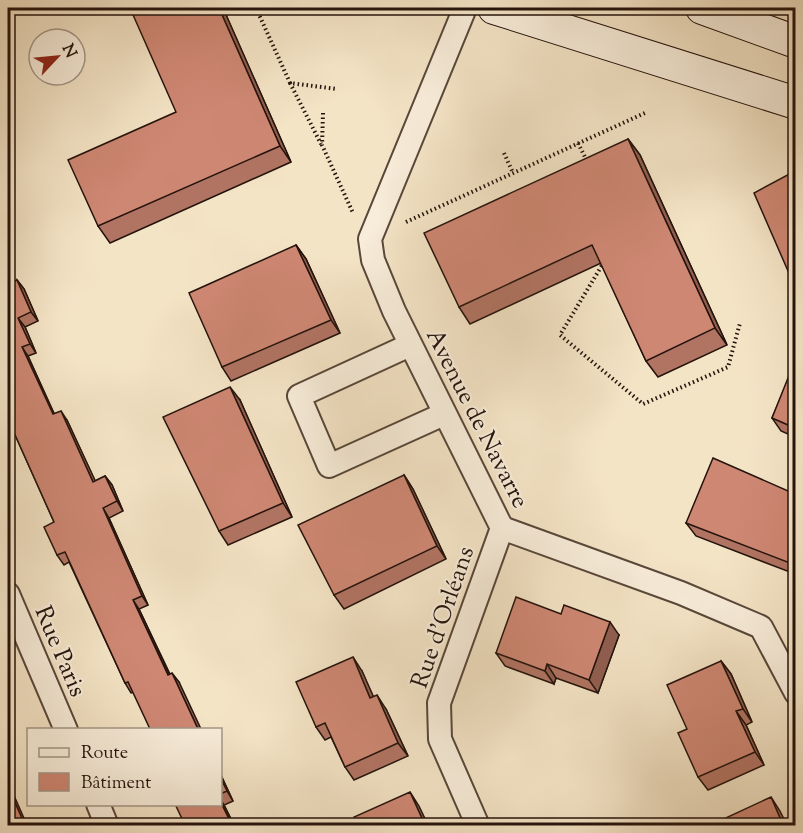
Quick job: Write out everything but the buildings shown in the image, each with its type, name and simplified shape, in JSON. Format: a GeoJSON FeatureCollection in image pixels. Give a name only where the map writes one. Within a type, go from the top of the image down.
{"type":"FeatureCollection","features":[{"type":"Feature","properties":{"kind":"street"},"geometry":{"type":"LineString","coordinates":[[370,239],[465,8]]}},
{"type":"Feature","properties":{"kind":"street"},"geometry":{"type":"LineString","coordinates":[[494,8],[795,103]]}},
{"type":"Feature","properties":{"kind":"street"},"geometry":{"type":"LineString","coordinates":[[702,8],[795,42]]}},
{"type":"Feature","properties":{"kind":"street","name":"Avenue de Navarre"},"geometry":{"type":"LineString","coordinates":[[370,239],[374,260],[410,345],[502,528],[681,593],[760,627],[795,693]]}},
{"type":"Feature","properties":{"kind":"street"},"geometry":{"type":"LineString","coordinates":[[410,345],[299,396],[329,466],[444,414]]}},
{"type":"Feature","properties":{"kind":"street","name":"Rue d'Orléans"},"geometry":{"type":"LineString","coordinates":[[478,825],[440,739],[439,703],[502,528]]}},
{"type":"Feature","properties":{"kind":"street","name":"Rue Paris"},"geometry":{"type":"LineString","coordinates":[[8,594],[66,728]]}},
{"type":"Feature","properties":{"kind":"street"},"geometry":{"type":"LineString","coordinates":[[99,806],[107,825]]}},
{"type":"Feature","properties":{"kind":"path"},"geometry":{"type":"LineString","coordinates":[[256,8],[355,218],[370,239],[646,112]]}},
{"type":"Feature","properties":{"kind":"path"},"geometry":{"type":"LineString","coordinates":[[290,83],[337,89]]}},
{"type":"Feature","properties":{"kind":"path"},"geometry":{"type":"LineString","coordinates":[[322,145],[323,113]]}},
{"type":"Feature","properties":{"kind":"path"},"geometry":{"type":"LineString","coordinates":[[578,143],[591,168]]}},
{"type":"Feature","properties":{"kind":"path"},"geometry":{"type":"LineString","coordinates":[[504,153],[513,173]]}},
{"type":"Feature","properties":{"kind":"path"},"geometry":{"type":"LineString","coordinates":[[604,262],[560,335],[642,404],[728,367],[740,323]]}}]}
